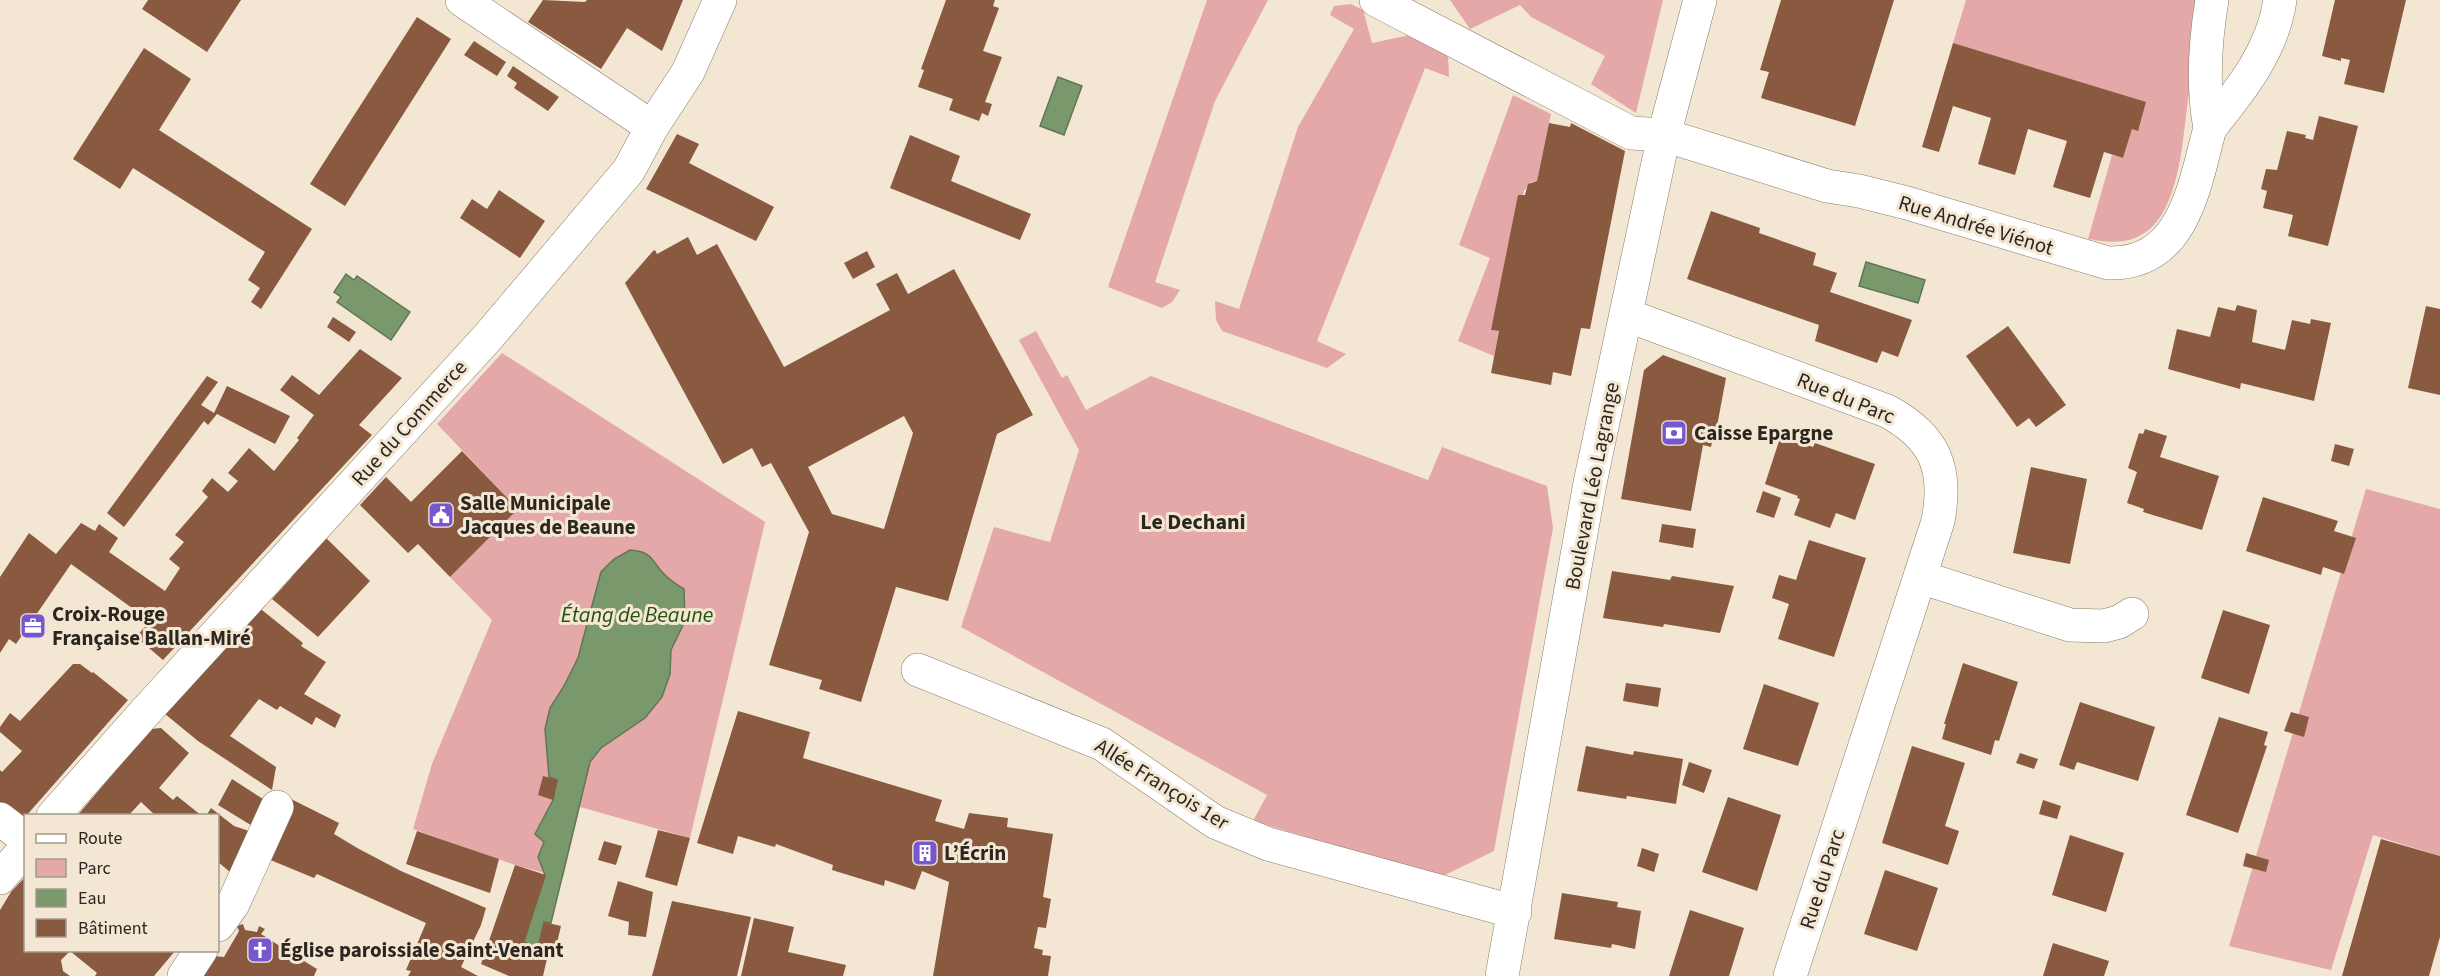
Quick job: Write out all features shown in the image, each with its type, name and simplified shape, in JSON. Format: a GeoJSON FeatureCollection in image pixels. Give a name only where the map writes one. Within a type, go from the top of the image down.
{"type":"FeatureCollection","features":[{"type":"Feature","properties":{"kind":"street"},"geometry":{"type":"LineString","coordinates":[[462,0],[652,127]]}},
{"type":"Feature","properties":{"kind":"street","name":"Rue du Commerce"},"geometry":{"type":"LineString","coordinates":[[55,814],[132,726],[508,314],[629,170],[652,127],[688,72],[720,0]]}},
{"type":"Feature","properties":{"kind":"street","name":"Rue Andrée Viénot"},"geometry":{"type":"LineString","coordinates":[[1376,0],[1631,133],[1664,135],[1827,186],[1907,203],[2091,260],[2122,263],[2148,256],[2160,249],[2172,236],[2194,188],[2210,128],[2239,93],[2264,51],[2277,19],[2280,0]]}},
{"type":"Feature","properties":{"kind":"street","name":"Boulevard Léo Lagrange"},"geometry":{"type":"LineString","coordinates":[[1502,976],[1590,483],[1664,135],[1700,0]]}},
{"type":"Feature","properties":{"kind":"street","name":"Rue Andrée Viénot"},"geometry":{"type":"LineString","coordinates":[[2210,128],[2206,106],[2205,74],[2212,0]]}},
{"type":"Feature","properties":{"kind":"street","name":"Rue du Parc"},"geometry":{"type":"LineString","coordinates":[[1626,315],[1872,405],[1911,426],[1932,449],[1938,464],[1942,500],[1938,521],[1790,976]]}},
{"type":"Feature","properties":{"kind":"street"},"geometry":{"type":"LineString","coordinates":[[1920,577],[2070,625],[2104,626],[2119,622],[2132,614]]}},
{"type":"Feature","properties":{"kind":"street","name":"Allée François 1er"},"geometry":{"type":"LineString","coordinates":[[918,670],[1102,744],[1215,822],[1268,844],[1515,912]]}},
{"type":"Feature","properties":{"kind":"street"},"geometry":{"type":"LineString","coordinates":[[219,924],[233,904],[277,807]]}},
{"type":"Feature","properties":{"kind":"street"},"geometry":{"type":"LineString","coordinates":[[0,819],[24,837]]}},
{"type":"Feature","properties":{"kind":"street"},"geometry":{"type":"LineString","coordinates":[[0,878],[24,850]]}},
{"type":"Feature","properties":{"kind":"street"},"geometry":{"type":"LineString","coordinates":[[184,976],[200,952]]}},
{"type":"Feature","properties":{"kind":"green space"},"geometry":{"type":"Polygon","coordinates":[[[1207,0],[1268,0],[1215,101],[1155,282],[1180,290],[1172,302],[1162,308],[1108,287],[1207,0]]]}},
{"type":"Feature","properties":{"kind":"green space"},"geometry":{"type":"Polygon","coordinates":[[[1450,0],[1663,0],[1636,113],[1591,84],[1605,56],[1531,17],[1520,5],[1470,29],[1450,0]]]}},
{"type":"Feature","properties":{"kind":"green space"},"geometry":{"type":"Polygon","coordinates":[[[1966,0],[2205,0],[2179,167],[2169,201],[2152,227],[2145,233],[2122,241],[2088,239],[2112,155],[2123,158],[2132,129],[2137,131],[1953,43],[1966,0]]]}},
{"type":"Feature","properties":{"kind":"green space"},"geometry":{"type":"Polygon","coordinates":[[[1351,4],[1363,10],[1372,43],[1410,35],[1448,54],[1449,77],[1425,68],[1317,341],[1346,354],[1327,368],[1222,331],[1216,320],[1215,301],[1239,309],[1298,127],[1354,29],[1330,15],[1334,6],[1351,4]]]}},
{"type":"Feature","properties":{"kind":"green space"},"geometry":{"type":"Polygon","coordinates":[[[1513,95],[1551,114],[1537,181],[1531,182],[1524,191],[1491,330],[1499,331],[1494,356],[1458,341],[1490,258],[1459,245],[1513,95]]]}},
{"type":"Feature","properties":{"kind":"green space"},"geometry":{"type":"Polygon","coordinates":[[[1036,331],[1062,378],[1067,375],[1086,410],[1151,376],[1428,480],[1442,447],[1547,486],[1553,528],[1494,851],[1441,877],[1253,821],[1267,795],[961,627],[994,527],[1050,542],[1079,450],[1019,340],[1036,331]]]}},
{"type":"Feature","properties":{"kind":"green space"},"geometry":{"type":"Polygon","coordinates":[[[502,353],[765,522],[690,838],[580,807],[563,878],[515,865],[413,829],[432,764],[492,620],[450,577],[518,509],[437,424],[502,353]]]}},
{"type":"Feature","properties":{"kind":"green space"},"geometry":{"type":"Polygon","coordinates":[[[2366,489],[2440,509],[2440,856],[2373,835],[2331,970],[2229,946],[2366,489]]]}},
{"type":"Feature","properties":{"kind":"water"},"geometry":{"type":"Polygon","coordinates":[[[1058,77],[1082,86],[1064,135],[1040,126],[1058,77]]]}},
{"type":"Feature","properties":{"kind":"water"},"geometry":{"type":"Polygon","coordinates":[[[1866,262],[1925,280],[1918,303],[1859,286],[1866,262]]]}},
{"type":"Feature","properties":{"kind":"water"},"geometry":{"type":"Polygon","coordinates":[[[346,274],[354,280],[357,276],[410,312],[391,340],[337,302],[341,297],[334,292],[346,274]]]}},
{"type":"Feature","properties":{"kind":"water","name":"Étang de Beaune"},"geometry":{"type":"Polygon","coordinates":[[[630,550],[648,555],[666,576],[684,589],[685,621],[671,650],[670,674],[662,697],[645,718],[601,748],[590,762],[551,923],[544,922],[538,947],[524,942],[545,875],[538,857],[544,842],[535,834],[553,800],[557,780],[549,777],[545,729],[550,708],[578,658],[601,572],[614,559],[630,550]]]}},
{"type":"Feature","properties":{"kind":"building"},"geometry":{"type":"Polygon","coordinates":[[[148,0],[241,0],[207,52],[142,9],[148,0]]]}},
{"type":"Feature","properties":{"kind":"building"},"geometry":{"type":"Polygon","coordinates":[[[543,0],[585,2],[587,0],[683,0],[662,51],[627,28],[601,69],[528,22],[543,0]]]}},
{"type":"Feature","properties":{"kind":"building"},"geometry":{"type":"Polygon","coordinates":[[[946,0],[995,0],[993,6],[999,8],[983,51],[1002,57],[985,102],[992,104],[988,116],[982,113],[979,121],[949,110],[953,99],[918,87],[924,70],[921,69],[946,0]]]}},
{"type":"Feature","properties":{"kind":"building"},"geometry":{"type":"Polygon","coordinates":[[[1781,0],[1894,0],[1855,126],[1761,98],[1769,72],[1760,70],[1781,0]]]}},
{"type":"Feature","properties":{"kind":"building"},"geometry":{"type":"Polygon","coordinates":[[[2335,0],[2406,0],[2384,93],[2344,84],[2350,60],[2341,58],[2341,61],[2322,56],[2335,0]]]}},
{"type":"Feature","properties":{"kind":"building"},"geometry":{"type":"Polygon","coordinates":[[[417,17],[451,39],[345,206],[310,184],[417,17]]]}},
{"type":"Feature","properties":{"kind":"building"},"geometry":{"type":"Polygon","coordinates":[[[474,41],[506,62],[497,76],[464,55],[474,41]]]}},
{"type":"Feature","properties":{"kind":"building"},"geometry":{"type":"Polygon","coordinates":[[[1953,43],[2146,102],[2138,131],[2132,129],[2123,158],[2104,152],[2090,198],[2053,187],[2067,141],[2028,129],[2015,175],[1978,164],[1991,118],[1953,106],[1939,152],[1922,147],[1953,43]]]}},
{"type":"Feature","properties":{"kind":"building"},"geometry":{"type":"Polygon","coordinates":[[[144,48],[191,79],[159,130],[312,229],[261,309],[251,302],[260,288],[248,280],[265,252],[133,168],[120,189],[73,159],[144,48]]]}},
{"type":"Feature","properties":{"kind":"building"},"geometry":{"type":"Polygon","coordinates":[[[513,66],[559,97],[548,111],[514,88],[517,83],[507,76],[513,66]]]}},
{"type":"Feature","properties":{"kind":"building"},"geometry":{"type":"Polygon","coordinates":[[[2319,116],[2358,126],[2328,246],[2288,236],[2293,215],[2263,208],[2267,191],[2261,189],[2266,169],[2277,170],[2287,131],[2306,135],[2305,138],[2313,140],[2319,116]]]}},
{"type":"Feature","properties":{"kind":"building"},"geometry":{"type":"Polygon","coordinates":[[[1549,123],[1570,127],[1571,123],[1625,151],[1590,329],[1581,328],[1571,376],[1553,372],[1551,385],[1491,373],[1499,331],[1491,330],[1518,195],[1525,195],[1528,184],[1537,181],[1549,123]]]}},
{"type":"Feature","properties":{"kind":"building"},"geometry":{"type":"Polygon","coordinates":[[[677,134],[699,144],[689,163],[774,207],[756,241],[646,189],[677,134]]]}},
{"type":"Feature","properties":{"kind":"building"},"geometry":{"type":"Polygon","coordinates":[[[910,135],[960,156],[951,181],[1031,214],[1020,240],[890,188],[910,135]]]}},
{"type":"Feature","properties":{"kind":"building"},"geometry":{"type":"Polygon","coordinates":[[[499,190],[545,221],[520,258],[460,218],[472,199],[487,209],[499,190]]]}},
{"type":"Feature","properties":{"kind":"building"},"geometry":{"type":"Polygon","coordinates":[[[1711,211],[1760,228],[1759,233],[1816,253],[1813,265],[1837,273],[1830,292],[1912,320],[1898,357],[1882,351],[1877,363],[1815,341],[1819,325],[1687,279],[1711,211]]]}},
{"type":"Feature","properties":{"kind":"building"},"geometry":{"type":"Polygon","coordinates":[[[688,237],[697,255],[717,244],[784,367],[890,310],[876,284],[897,273],[908,294],[954,269],[1033,415],[997,434],[948,601],[896,587],[861,702],[819,689],[822,680],[769,665],[809,532],[771,463],[762,467],[752,448],[723,464],[625,283],[653,251],[655,250],[657,254],[688,237]],[[904,416],[808,467],[832,514],[884,529],[913,433],[904,416]]]}},
{"type":"Feature","properties":{"kind":"building"},"geometry":{"type":"Polygon","coordinates":[[[867,251],[875,267],[853,279],[844,263],[867,251]]]}},
{"type":"Feature","properties":{"kind":"building"},"geometry":{"type":"Polygon","coordinates":[[[2237,305],[2257,310],[2252,342],[2285,350],[2292,320],[2310,324],[2311,319],[2331,323],[2314,401],[2241,383],[2240,389],[2168,369],[2177,329],[2210,337],[2218,307],[2235,311],[2237,305]]]}},
{"type":"Feature","properties":{"kind":"building"},"geometry":{"type":"Polygon","coordinates":[[[2426,306],[2440,309],[2440,395],[2408,388],[2426,306]]]}},
{"type":"Feature","properties":{"kind":"building"},"geometry":{"type":"Polygon","coordinates":[[[333,317],[356,332],[349,342],[327,327],[333,317]]]}},
{"type":"Feature","properties":{"kind":"building"},"geometry":{"type":"Polygon","coordinates":[[[2008,326],[2066,405],[2036,427],[2029,418],[2017,427],[1966,356],[2008,326]]]}},
{"type":"Feature","properties":{"kind":"building"},"geometry":{"type":"Polygon","coordinates":[[[360,349],[402,378],[359,425],[372,435],[163,660],[136,637],[150,621],[71,564],[16,644],[9,639],[0,653],[0,577],[29,533],[56,554],[81,523],[95,531],[99,524],[118,538],[109,552],[165,591],[180,568],[169,559],[184,542],[175,535],[208,497],[202,491],[212,478],[228,492],[238,481],[228,473],[249,448],[274,471],[299,440],[297,438],[314,415],[280,390],[292,375],[319,395],[360,349]]]}},
{"type":"Feature","properties":{"kind":"building","name":"Caisse Epargne"},"geometry":{"type":"Polygon","coordinates":[[[1663,355],[1726,378],[1715,437],[1713,437],[1711,447],[1703,445],[1691,511],[1621,499],[1644,370],[1663,355]]]}},
{"type":"Feature","properties":{"kind":"building"},"geometry":{"type":"Polygon","coordinates":[[[207,376],[218,382],[201,405],[214,413],[227,386],[290,416],[275,444],[217,414],[208,425],[204,421],[124,527],[107,513],[207,376]]]}},
{"type":"Feature","properties":{"kind":"building"},"geometry":{"type":"Polygon","coordinates":[[[2145,429],[2167,436],[2160,457],[2219,476],[2202,530],[2143,512],[2144,509],[2127,503],[2137,472],[2128,468],[2139,433],[2143,434],[2145,429]]]}},
{"type":"Feature","properties":{"kind":"building"},"geometry":{"type":"Polygon","coordinates":[[[1781,435],[1813,447],[1815,443],[1875,464],[1855,520],[1836,513],[1830,528],[1794,515],[1800,499],[1797,498],[1798,496],[1765,484],[1781,435]]]}},
{"type":"Feature","properties":{"kind":"building"},"geometry":{"type":"Polygon","coordinates":[[[2335,444],[2354,449],[2349,466],[2331,461],[2335,444]]]}},
{"type":"Feature","properties":{"kind":"building","name":"Salle Municipale Jacques de Beaune"},"geometry":{"type":"Polygon","coordinates":[[[462,451],[518,509],[450,577],[418,544],[408,553],[360,505],[386,477],[411,502],[462,451]]]}},
{"type":"Feature","properties":{"kind":"building"},"geometry":{"type":"Polygon","coordinates":[[[2031,467],[2087,479],[2070,564],[2013,553],[2031,467]]]}},
{"type":"Feature","properties":{"kind":"building"},"geometry":{"type":"Polygon","coordinates":[[[1763,491],[1781,498],[1774,518],[1756,512],[1763,491]]]}},
{"type":"Feature","properties":{"kind":"building"},"geometry":{"type":"Polygon","coordinates":[[[2263,497],[2338,521],[2334,531],[2356,538],[2344,574],[2323,567],[2321,575],[2246,551],[2263,497]]]}},
{"type":"Feature","properties":{"kind":"building"},"geometry":{"type":"Polygon","coordinates":[[[1662,524],[1696,529],[1693,548],[1659,542],[1662,524]]]}},
{"type":"Feature","properties":{"kind":"building"},"geometry":{"type":"Polygon","coordinates":[[[323,535],[370,581],[318,637],[272,599],[292,577],[289,574],[323,535]]]}},
{"type":"Feature","properties":{"kind":"building"},"geometry":{"type":"Polygon","coordinates":[[[1809,540],[1866,558],[1834,657],[1778,639],[1789,604],[1772,598],[1779,575],[1796,580],[1809,540]]]}},
{"type":"Feature","properties":{"kind":"building"},"geometry":{"type":"Polygon","coordinates":[[[1612,571],[1670,580],[1672,576],[1734,586],[1720,633],[1664,624],[1663,627],[1603,618],[1612,571]]]}},
{"type":"Feature","properties":{"kind":"building"},"geometry":{"type":"Polygon","coordinates":[[[257,606],[303,643],[301,646],[326,662],[304,694],[341,715],[335,728],[316,717],[312,725],[280,706],[277,710],[259,699],[230,736],[276,767],[272,790],[198,741],[165,714],[257,606]]]}},
{"type":"Feature","properties":{"kind":"building"},"geometry":{"type":"Polygon","coordinates":[[[2223,610],[2270,625],[2249,694],[2201,678],[2223,610]]]}},
{"type":"Feature","properties":{"kind":"building"},"geometry":{"type":"Polygon","coordinates":[[[1963,663],[2018,682],[1999,741],[1995,740],[1991,755],[1942,739],[1946,724],[1944,724],[1963,663]]]}},
{"type":"Feature","properties":{"kind":"building"},"geometry":{"type":"Polygon","coordinates":[[[73,664],[80,664],[93,672],[128,700],[28,814],[24,814],[24,818],[19,824],[0,808],[0,770],[2,772],[22,751],[0,732],[0,727],[10,713],[20,721],[73,664]]]}},
{"type":"Feature","properties":{"kind":"building"},"geometry":{"type":"Polygon","coordinates":[[[1626,683],[1661,688],[1658,707],[1623,701],[1626,683]]]}},
{"type":"Feature","properties":{"kind":"building"},"geometry":{"type":"Polygon","coordinates":[[[1764,684],[1819,703],[1798,766],[1743,749],[1764,684]]]}},
{"type":"Feature","properties":{"kind":"building"},"geometry":{"type":"Polygon","coordinates":[[[2080,702],[2155,727],[2138,781],[2077,762],[2074,770],[2059,765],[2080,702]]]}},
{"type":"Feature","properties":{"kind":"building","name":"L’Écrin"},"geometry":{"type":"Polygon","coordinates":[[[738,711],[810,732],[803,758],[942,800],[935,821],[964,829],[969,813],[1008,818],[1007,827],[1053,834],[1043,897],[1051,899],[1046,928],[1038,927],[1034,948],[1043,950],[1042,955],[1051,956],[1048,976],[933,976],[949,882],[922,871],[915,890],[885,880],[884,886],[832,870],[833,865],[776,844],[775,847],[738,836],[733,854],[697,843],[738,711]]]}},
{"type":"Feature","properties":{"kind":"building"},"geometry":{"type":"Polygon","coordinates":[[[2291,712],[2309,717],[2304,737],[2284,731],[2291,712]]]}},
{"type":"Feature","properties":{"kind":"building"},"geometry":{"type":"Polygon","coordinates":[[[2219,717],[2268,732],[2264,745],[2267,746],[2238,833],[2186,815],[2219,717]]]}},
{"type":"Feature","properties":{"kind":"building"},"geometry":{"type":"Polygon","coordinates":[[[161,728],[189,753],[159,788],[173,800],[177,796],[200,814],[154,814],[141,802],[130,814],[79,814],[151,729],[161,728]]]}},
{"type":"Feature","properties":{"kind":"building"},"geometry":{"type":"Polygon","coordinates":[[[1586,746],[1633,755],[1634,751],[1683,759],[1676,804],[1577,791],[1586,746]]]}},
{"type":"Feature","properties":{"kind":"building"},"geometry":{"type":"Polygon","coordinates":[[[1912,746],[1965,763],[1945,826],[1959,831],[1948,865],[1882,843],[1912,746]]]}},
{"type":"Feature","properties":{"kind":"building"},"geometry":{"type":"Polygon","coordinates":[[[2020,753],[2038,759],[2034,769],[2016,763],[2020,753]]]}},
{"type":"Feature","properties":{"kind":"building"},"geometry":{"type":"Polygon","coordinates":[[[1689,762],[1712,770],[1704,793],[1682,785],[1689,762]]]}},
{"type":"Feature","properties":{"kind":"building"},"geometry":{"type":"Polygon","coordinates":[[[543,776],[558,780],[553,800],[538,795],[543,776]]]}},
{"type":"Feature","properties":{"kind":"building"},"geometry":{"type":"Polygon","coordinates":[[[232,779],[266,801],[254,827],[218,805],[232,779]]]}},
{"type":"Feature","properties":{"kind":"building"},"geometry":{"type":"Polygon","coordinates":[[[1728,797],[1781,815],[1757,891],[1702,872],[1728,797]]]}},
{"type":"Feature","properties":{"kind":"building"},"geometry":{"type":"Polygon","coordinates":[[[291,799],[339,823],[334,834],[359,849],[401,871],[486,908],[481,925],[461,967],[478,976],[408,976],[411,971],[406,970],[426,923],[317,874],[314,878],[268,859],[291,799]]]}},
{"type":"Feature","properties":{"kind":"building"},"geometry":{"type":"Polygon","coordinates":[[[2043,800],[2061,806],[2057,819],[2039,814],[2043,800]]]}},
{"type":"Feature","properties":{"kind":"building"},"geometry":{"type":"Polygon","coordinates":[[[211,808],[219,814],[207,814],[211,808]]]}},
{"type":"Feature","properties":{"kind":"building"},"geometry":{"type":"Polygon","coordinates":[[[219,814],[234,826],[252,832],[230,872],[219,863],[219,814]]]}},
{"type":"Feature","properties":{"kind":"building"},"geometry":{"type":"Polygon","coordinates":[[[658,830],[690,838],[677,886],[645,877],[658,830]]]}},
{"type":"Feature","properties":{"kind":"building"},"geometry":{"type":"Polygon","coordinates":[[[417,831],[499,859],[490,893],[406,864],[417,831]]]}},
{"type":"Feature","properties":{"kind":"building"},"geometry":{"type":"Polygon","coordinates":[[[2070,835],[2124,853],[2106,912],[2052,895],[2070,835]]]}},
{"type":"Feature","properties":{"kind":"building"},"geometry":{"type":"Polygon","coordinates":[[[2381,839],[2440,856],[2440,937],[2429,976],[2342,976],[2381,839]]]}},
{"type":"Feature","properties":{"kind":"building"},"geometry":{"type":"Polygon","coordinates":[[[604,841],[622,846],[616,865],[598,860],[604,841]]]}},
{"type":"Feature","properties":{"kind":"building"},"geometry":{"type":"Polygon","coordinates":[[[1642,848],[1659,854],[1654,872],[1637,866],[1642,848]]]}},
{"type":"Feature","properties":{"kind":"building"},"geometry":{"type":"Polygon","coordinates":[[[2246,853],[2269,860],[2266,872],[2243,866],[2246,853]]]}},
{"type":"Feature","properties":{"kind":"building"},"geometry":{"type":"Polygon","coordinates":[[[515,865],[546,875],[524,942],[538,947],[544,922],[561,926],[555,951],[549,950],[543,976],[509,976],[481,964],[515,865]]]}},
{"type":"Feature","properties":{"kind":"building"},"geometry":{"type":"Polygon","coordinates":[[[1885,870],[1938,888],[1917,951],[1864,934],[1885,870]]]}},
{"type":"Feature","properties":{"kind":"building"},"geometry":{"type":"Polygon","coordinates":[[[24,878],[24,952],[69,952],[61,960],[63,971],[70,976],[0,976],[0,910],[11,892],[24,878]]]}},
{"type":"Feature","properties":{"kind":"building"},"geometry":{"type":"Polygon","coordinates":[[[618,881],[653,892],[646,937],[628,935],[629,922],[608,916],[618,881]]]}},
{"type":"Feature","properties":{"kind":"building"},"geometry":{"type":"Polygon","coordinates":[[[1562,893],[1618,902],[1617,907],[1641,911],[1635,949],[1612,944],[1611,948],[1554,939],[1562,893]]]}},
{"type":"Feature","properties":{"kind":"building"},"geometry":{"type":"Polygon","coordinates":[[[672,901],[751,917],[737,976],[652,976],[672,901]]]}},
{"type":"Feature","properties":{"kind":"building"},"geometry":{"type":"Polygon","coordinates":[[[1690,910],[1744,928],[1729,976],[1669,976],[1690,910]]]}},
{"type":"Feature","properties":{"kind":"building"},"geometry":{"type":"Polygon","coordinates":[[[754,918],[794,927],[788,952],[846,965],[843,976],[741,976],[754,918]]]}},
{"type":"Feature","properties":{"kind":"building","name":"Église paroissiale Saint-Venant"},"geometry":{"type":"Polygon","coordinates":[[[243,924],[245,930],[257,932],[259,926],[265,929],[261,934],[286,950],[287,947],[292,950],[291,953],[317,969],[314,976],[200,976],[213,956],[224,957],[239,931],[237,926],[243,924]]]}},
{"type":"Feature","properties":{"kind":"building"},"geometry":{"type":"Polygon","coordinates":[[[2053,943],[2109,961],[2104,976],[2043,976],[2053,943]]]}},
{"type":"Feature","properties":{"kind":"building"},"geometry":{"type":"Polygon","coordinates":[[[71,952],[174,952],[154,976],[95,976],[97,973],[71,952]]]}},
{"type":"Feature","properties":{"kind":"place","name":"Caisse Epargne"},"geometry":{"type":"Point","coordinates":[1674,433]}},
{"type":"Feature","properties":{"kind":"place","name":"Salle Municipale Jacques de Beaune"},"geometry":{"type":"Point","coordinates":[441,515]}},
{"type":"Feature","properties":{"kind":"place","name":"Croix-Rouge Française Ballan-Miré"},"geometry":{"type":"Point","coordinates":[33,626]}},
{"type":"Feature","properties":{"kind":"place","name":"L’Écrin"},"geometry":{"type":"Point","coordinates":[925,853]}},
{"type":"Feature","properties":{"kind":"place","name":"Église paroissiale Saint-Venant"},"geometry":{"type":"Point","coordinates":[260,950]}},
{"type":"Feature","properties":{"kind":"district","name":"Le Dechani"},"geometry":{"type":"Point","coordinates":[1193,521]}}]}
